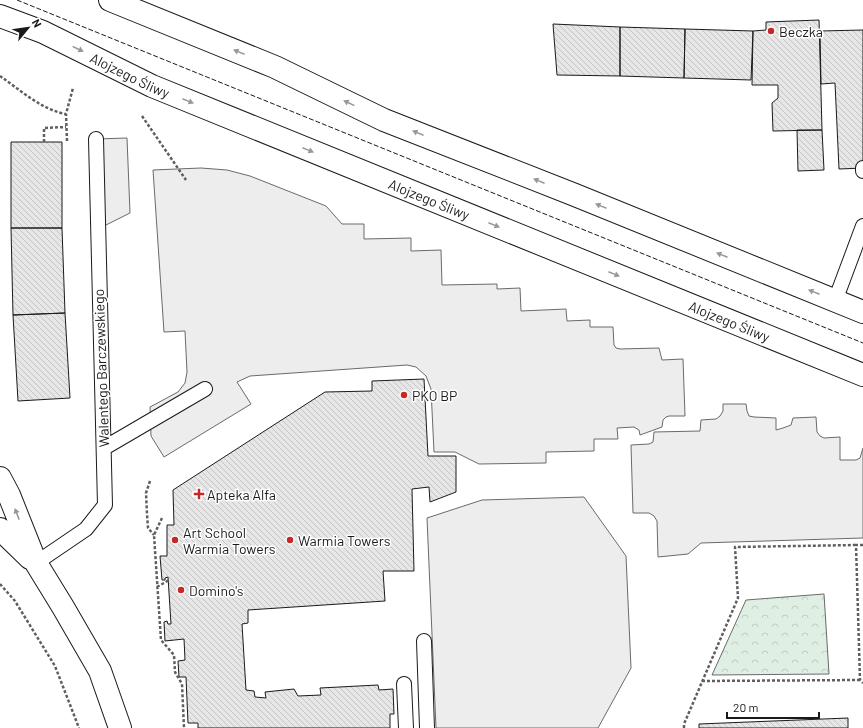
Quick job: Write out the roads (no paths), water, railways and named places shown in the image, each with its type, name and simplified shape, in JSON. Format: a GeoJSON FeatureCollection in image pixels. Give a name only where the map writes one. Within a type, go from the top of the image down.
{"type":"FeatureCollection","features":[{"type":"Feature","properties":{"kind":"street"},"geometry":{"type":"LineString","coordinates":[[110,0],[275,67],[384,120],[575,195],[863,312]]}},
{"type":"Feature","properties":{"kind":"street","name":"Alojzego Śliwy"},"geometry":{"type":"LineString","coordinates":[[0,16],[43,32],[152,86],[863,375]]}},
{"type":"Feature","properties":{"kind":"street"},"geometry":{"type":"LineString","coordinates":[[0,478],[9,495],[36,563],[100,671],[120,728]]}},
{"type":"Feature","properties":{"kind":"street"},"geometry":{"type":"LineString","coordinates":[[0,529],[36,563]]}},
{"type":"Feature","properties":{"kind":"lane","name":"Walentego Barczewskiego"},"geometry":{"type":"LineString","coordinates":[[36,563],[86,529],[105,505],[96,139]]}},
{"type":"Feature","properties":{"kind":"lane"},"geometry":{"type":"LineString","coordinates":[[835,301],[863,226]]}},
{"type":"Feature","properties":{"kind":"lane"},"geometry":{"type":"LineString","coordinates":[[104,448],[204,389]]}},
{"type":"Feature","properties":{"kind":"lane"},"geometry":{"type":"LineString","coordinates":[[424,641],[427,728]]}},
{"type":"Feature","properties":{"kind":"lane"},"geometry":{"type":"LineString","coordinates":[[404,684],[406,728]]}},
{"type":"Feature","properties":{"kind":"place","name":"Beczka"},"geometry":{"type":"Point","coordinates":[771,31]}},
{"type":"Feature","properties":{"kind":"place","name":"PKO BP"},"geometry":{"type":"Point","coordinates":[404,395]}},
{"type":"Feature","properties":{"kind":"place","name":"Apteka Alfa"},"geometry":{"type":"Point","coordinates":[199,494]}},
{"type":"Feature","properties":{"kind":"place","name":"Art School Warmia Towers"},"geometry":{"type":"Point","coordinates":[175,540]}},
{"type":"Feature","properties":{"kind":"place","name":"Warmia Towers"},"geometry":{"type":"Point","coordinates":[290,540]}},
{"type":"Feature","properties":{"kind":"place","name":"Domino's"},"geometry":{"type":"Point","coordinates":[181,590]}}]}
